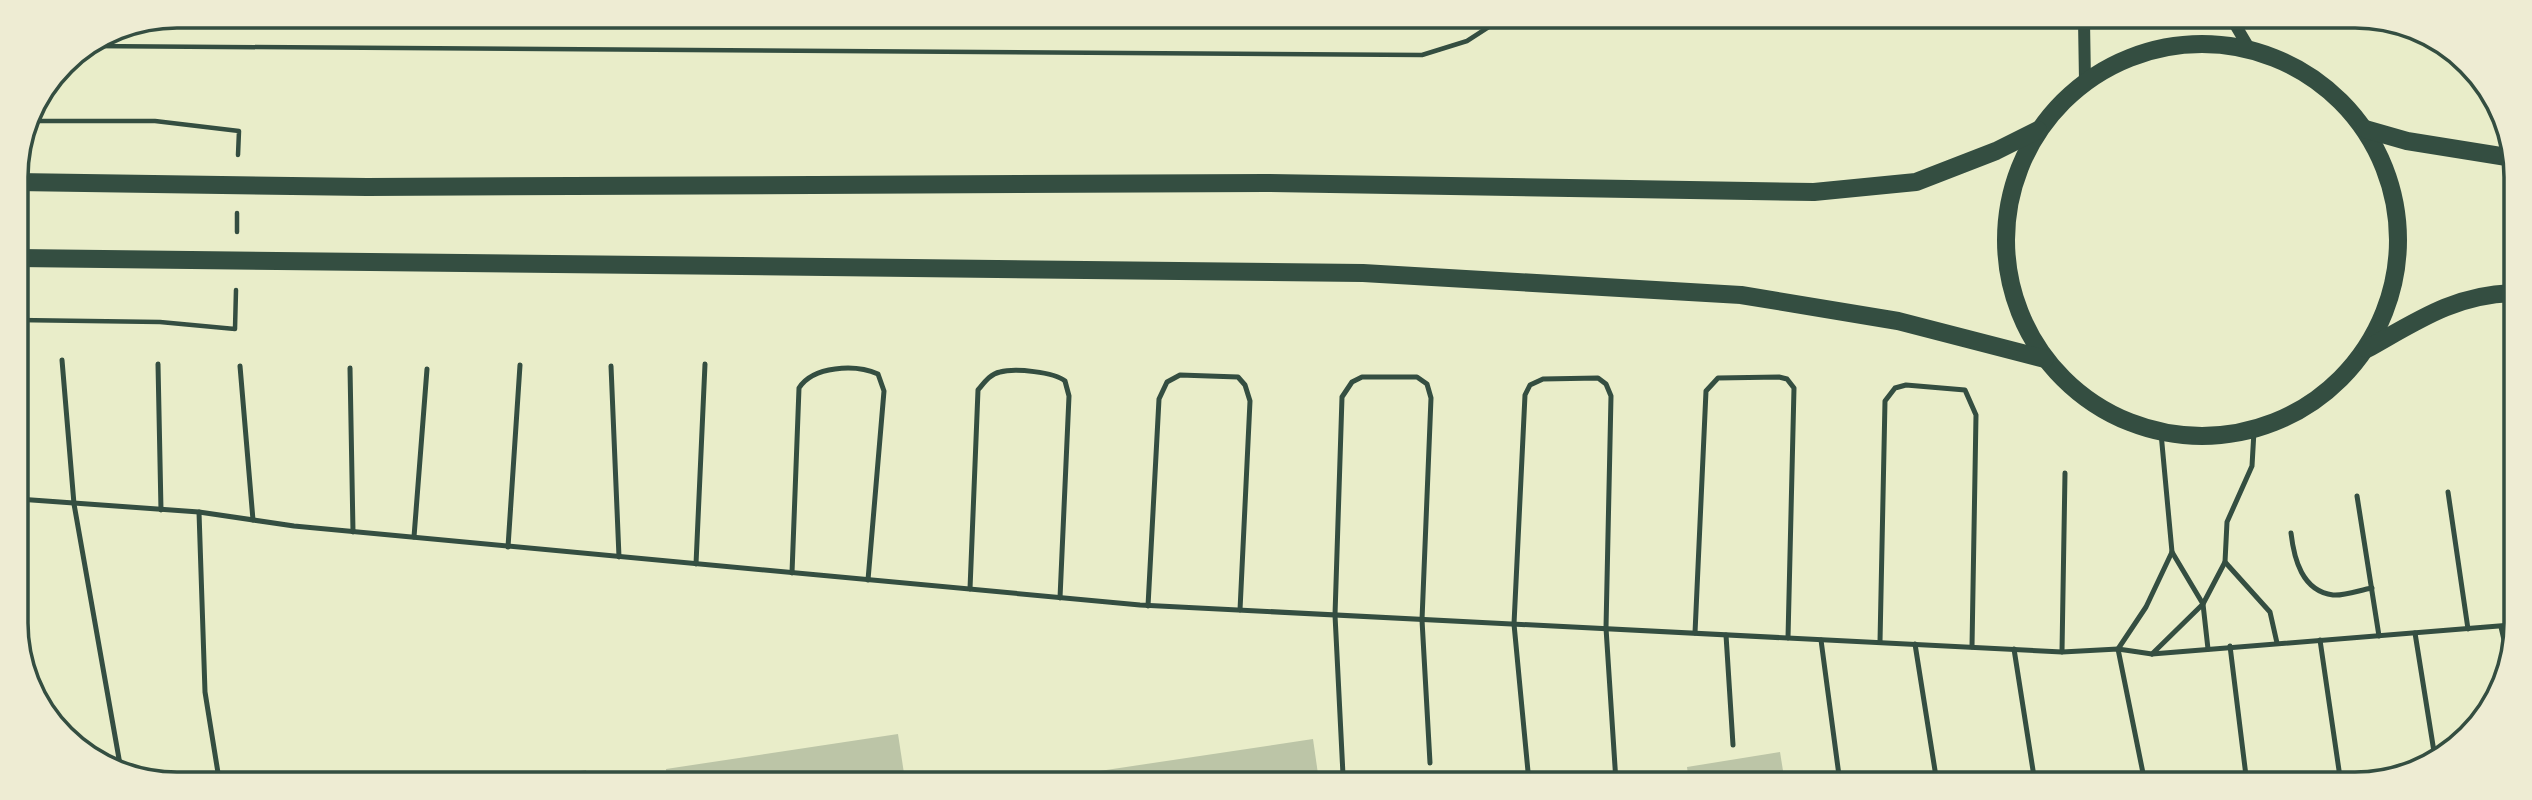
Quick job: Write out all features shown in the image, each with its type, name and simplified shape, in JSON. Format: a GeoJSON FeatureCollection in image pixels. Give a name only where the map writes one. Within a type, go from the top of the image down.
{"type":"FeatureCollection","features":[{"type":"Feature","properties":{"kind":"main road"},"geometry":{"type":"LineString","coordinates":[[2192,43],[2249,48],[2294,65],[2333,93],[2365,129],[2386,170],[2398,227],[2398,262],[2388,307],[2367,349],[2327,392],[2298,413],[2254,431],[2208,438],[2161,433],[2117,418],[2077,393],[2045,359],[2021,317],[2007,270],[2006,221],[2016,173],[2038,130],[2059,104],[2085,81],[2136,54],[2192,43]]}},
{"type":"Feature","properties":{"kind":"main road"},"geometry":{"type":"LineString","coordinates":[[2365,129],[2407,141],[2502,156]]}},
{"type":"Feature","properties":{"kind":"main road"},"geometry":{"type":"LineString","coordinates":[[28,182],[367,187],[1266,183],[1814,192],[1916,182],[1996,151],[2038,130]]}},
{"type":"Feature","properties":{"kind":"main road"},"geometry":{"type":"LineString","coordinates":[[28,258],[1363,273],[1741,295],[1898,321],[2045,359]]}},
{"type":"Feature","properties":{"kind":"main road"},"geometry":{"type":"LineString","coordinates":[[2367,349],[2448,304],[2482,294],[2504,293]]}},
{"type":"Feature","properties":{"kind":"street"},"geometry":{"type":"LineString","coordinates":[[2084,28],[2085,81]]}},
{"type":"Feature","properties":{"kind":"street"},"geometry":{"type":"LineString","coordinates":[[2237,28],[2249,48]]}},
{"type":"Feature","properties":{"kind":"lane"},"geometry":{"type":"LineString","coordinates":[[62,360],[74,504],[119,761]]}},
{"type":"Feature","properties":{"kind":"lane"},"geometry":{"type":"LineString","coordinates":[[158,364],[161,510]]}},
{"type":"Feature","properties":{"kind":"lane"},"geometry":{"type":"LineString","coordinates":[[696,564],[705,364]]}},
{"type":"Feature","properties":{"kind":"lane"},"geometry":{"type":"LineString","coordinates":[[508,547],[520,365]]}},
{"type":"Feature","properties":{"kind":"lane"},"geometry":{"type":"LineString","coordinates":[[240,366],[253,520]]}},
{"type":"Feature","properties":{"kind":"lane"},"geometry":{"type":"LineString","coordinates":[[611,366],[619,557]]}},
{"type":"Feature","properties":{"kind":"lane"},"geometry":{"type":"LineString","coordinates":[[350,368],[353,532]]}},
{"type":"Feature","properties":{"kind":"lane"},"geometry":{"type":"LineString","coordinates":[[414,537],[427,369]]}},
{"type":"Feature","properties":{"kind":"lane"},"geometry":{"type":"LineString","coordinates":[[792,573],[799,388],[806,376],[818,371],[869,370],[878,374],[884,391],[868,580]]}},
{"type":"Feature","properties":{"kind":"lane"},"geometry":{"type":"LineString","coordinates":[[970,589],[978,390],[988,378],[1000,372],[1055,374],[1065,381],[1069,396],[1060,598]]}},
{"type":"Feature","properties":{"kind":"lane"},"geometry":{"type":"LineString","coordinates":[[1148,606],[1159,399],[1167,382],[1180,375],[1238,377],[1245,384],[1250,401],[1240,610]]}},
{"type":"Feature","properties":{"kind":"lane"},"geometry":{"type":"LineString","coordinates":[[1343,772],[1335,615],[1342,397],[1352,382],[1362,377],[1417,377],[1427,384],[1431,398],[1422,620],[1430,763]]}},
{"type":"Feature","properties":{"kind":"lane"},"geometry":{"type":"LineString","coordinates":[[1695,633],[1706,391],[1718,378],[1779,377],[1787,379],[1794,388],[1788,638]]}},
{"type":"Feature","properties":{"kind":"lane"},"geometry":{"type":"LineString","coordinates":[[1529,772],[1514,624],[1525,395],[1530,385],[1543,379],[1598,378],[1606,384],[1611,396],[1606,628],[1615,772]]}},
{"type":"Feature","properties":{"kind":"lane"},"geometry":{"type":"LineString","coordinates":[[1880,642],[1885,401],[1895,388],[1906,385],[1965,390],[1976,415],[1972,647]]}},
{"type":"Feature","properties":{"kind":"lane"},"geometry":{"type":"LineString","coordinates":[[2152,654],[2203,604],[2225,562],[2227,522],[2252,466],[2254,431]]}},
{"type":"Feature","properties":{"kind":"lane"},"geometry":{"type":"LineString","coordinates":[[2161,433],[2172,552],[2203,604],[2208,649]]}},
{"type":"Feature","properties":{"kind":"lane"},"geometry":{"type":"LineString","coordinates":[[2062,652],[2065,473]]}},
{"type":"Feature","properties":{"kind":"lane"},"geometry":{"type":"LineString","coordinates":[[2448,492],[2468,629]]}},
{"type":"Feature","properties":{"kind":"lane"},"geometry":{"type":"LineString","coordinates":[[2357,496],[2379,636]]}},
{"type":"Feature","properties":{"kind":"lane"},"geometry":{"type":"LineString","coordinates":[[28,500],[198,512],[353,532],[1148,606],[2062,652],[2118,649],[2152,654],[2501,627],[2503,637]]}},
{"type":"Feature","properties":{"kind":"lane"},"geometry":{"type":"LineString","coordinates":[[198,512],[205,692],[218,772]]}},
{"type":"Feature","properties":{"kind":"lane"},"geometry":{"type":"LineString","coordinates":[[2291,533],[2293,556],[2307,583],[2333,595],[2372,589]]}},
{"type":"Feature","properties":{"kind":"lane"},"geometry":{"type":"LineString","coordinates":[[2143,772],[2118,649],[2146,607],[2172,552]]}},
{"type":"Feature","properties":{"kind":"lane"},"geometry":{"type":"LineString","coordinates":[[2225,562],[2270,612],[2277,643]]}},
{"type":"Feature","properties":{"kind":"lane"},"geometry":{"type":"LineString","coordinates":[[2414,633],[2434,750]]}},
{"type":"Feature","properties":{"kind":"lane"},"geometry":{"type":"LineString","coordinates":[[1726,635],[1733,744]]}},
{"type":"Feature","properties":{"kind":"lane"},"geometry":{"type":"LineString","coordinates":[[1821,640],[1839,772]]}},
{"type":"Feature","properties":{"kind":"lane"},"geometry":{"type":"LineString","coordinates":[[2320,640],[2339,772]]}},
{"type":"Feature","properties":{"kind":"lane"},"geometry":{"type":"LineString","coordinates":[[1915,644],[1935,772]]}},
{"type":"Feature","properties":{"kind":"lane"},"geometry":{"type":"LineString","coordinates":[[2230,646],[2246,772]]}},
{"type":"Feature","properties":{"kind":"lane"},"geometry":{"type":"LineString","coordinates":[[2014,649],[2033,772]]}},
{"type":"Feature","properties":{"kind":"path"},"geometry":{"type":"LineString","coordinates":[[106,46],[1422,55],[1467,41],[1487,28]]}},
{"type":"Feature","properties":{"kind":"path"},"geometry":{"type":"LineString","coordinates":[[39,121],[155,121],[239,131]]}},
{"type":"Feature","properties":{"kind":"path"},"geometry":{"type":"LineString","coordinates":[[28,320],[160,322],[235,329]]}},
{"type":"Feature","properties":{"kind":"building"},"geometry":{"type":"Polygon","coordinates":[[[898,734],[904,772],[666,772],[666,769],[898,734]]]}},
{"type":"Feature","properties":{"kind":"building"},"geometry":{"type":"Polygon","coordinates":[[[1313,739],[1318,772],[1093,772],[1313,739]]]}},
{"type":"Feature","properties":{"kind":"building"},"geometry":{"type":"Polygon","coordinates":[[[1780,752],[1783,772],[1688,772],[1687,767],[1780,752]]]}}]}
